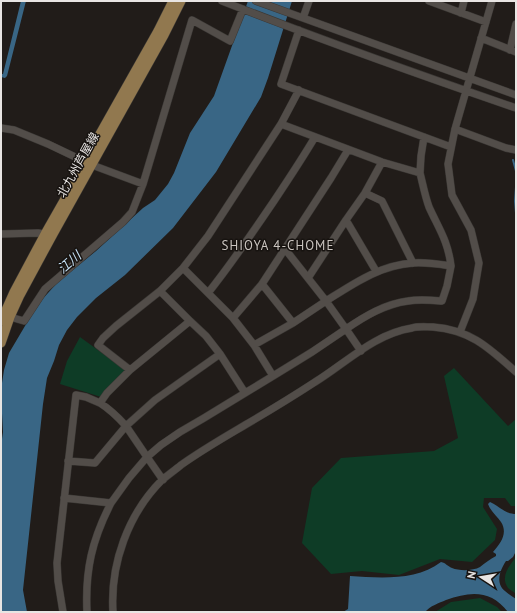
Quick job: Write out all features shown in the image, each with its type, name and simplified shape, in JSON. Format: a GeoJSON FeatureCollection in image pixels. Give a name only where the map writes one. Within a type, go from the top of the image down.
{"type":"FeatureCollection","features":[{"type":"Feature","properties":{"kind":"main road","name":"北九州芦屋線"},"geometry":{"type":"LineString","coordinates":[[1,343],[10,317],[20,295],[89,163],[96,141],[158,31],[173,1]]}},
{"type":"Feature","properties":{"kind":"main road","name":"北九州芦屋線"},"geometry":{"type":"LineString","coordinates":[[1,321],[14,292],[45,234],[89,163],[102,145],[164,35],[181,1]]}},
{"type":"Feature","properties":{"kind":"street"},"geometry":{"type":"LineString","coordinates":[[222,1],[273,21],[516,108]]}},
{"type":"Feature","properties":{"kind":"street"},"geometry":{"type":"LineString","coordinates":[[256,1],[516,95]]}},
{"type":"Feature","properties":{"kind":"street"},"geometry":{"type":"LineString","coordinates":[[303,18],[308,1]]}},
{"type":"Feature","properties":{"kind":"street"},"geometry":{"type":"LineString","coordinates":[[429,1],[486,22]]}},
{"type":"Feature","properties":{"kind":"street"},"geometry":{"type":"LineString","coordinates":[[461,13],[464,1]]}},
{"type":"Feature","properties":{"kind":"street"},"geometry":{"type":"LineString","coordinates":[[460,332],[474,299],[479,263],[471,230],[452,195],[448,164],[455,129],[492,1]]}},
{"type":"Feature","properties":{"kind":"street"},"geometry":{"type":"LineString","coordinates":[[10,317],[24,321],[45,289],[123,222],[132,212],[143,184],[192,20],[230,41],[243,9]]}},
{"type":"Feature","properties":{"kind":"street"},"geometry":{"type":"LineString","coordinates":[[273,21],[277,9]]}},
{"type":"Feature","properties":{"kind":"street"},"geometry":{"type":"LineString","coordinates":[[481,38],[513,51],[516,24]]}},
{"type":"Feature","properties":{"kind":"street"},"geometry":{"type":"LineString","coordinates":[[298,30],[281,84],[451,147]]}},
{"type":"Feature","properties":{"kind":"street"},"geometry":{"type":"LineString","coordinates":[[130,370],[98,345],[116,326],[160,291],[183,268],[208,236],[281,124],[299,90]]}},
{"type":"Feature","properties":{"kind":"street"},"geometry":{"type":"LineString","coordinates":[[281,124],[382,162],[420,173]]}},
{"type":"Feature","properties":{"kind":"street"},"geometry":{"type":"LineString","coordinates":[[1,128],[14,130],[89,163],[143,184]]}},
{"type":"Feature","properties":{"kind":"street"},"geometry":{"type":"LineString","coordinates":[[455,129],[506,148],[516,150]]}},
{"type":"Feature","properties":{"kind":"street"},"geometry":{"type":"LineString","coordinates":[[208,293],[226,271],[249,238],[303,158],[315,137]]}},
{"type":"Feature","properties":{"kind":"street"},"geometry":{"type":"LineString","coordinates":[[87,612],[87,577],[90,557],[96,536],[111,503],[129,478],[147,457],[180,432],[312,352],[362,318],[391,305],[406,301],[442,301],[448,286],[451,266],[448,248],[429,206],[420,173],[424,137]]}},
{"type":"Feature","properties":{"kind":"street"},"geometry":{"type":"LineString","coordinates":[[233,318],[262,284],[332,178],[348,150]]}},
{"type":"Feature","properties":{"kind":"street"},"geometry":{"type":"LineString","coordinates":[[308,278],[364,193],[382,162]]}},
{"type":"Feature","properties":{"kind":"street"},"geometry":{"type":"LineString","coordinates":[[364,193],[382,201],[413,263]]}},
{"type":"Feature","properties":{"kind":"street"},"geometry":{"type":"LineString","coordinates":[[346,220],[376,271]]}},
{"type":"Feature","properties":{"kind":"street"},"geometry":{"type":"LineString","coordinates":[[1,234],[45,234]]}},
{"type":"Feature","properties":{"kind":"street"},"geometry":{"type":"LineString","coordinates":[[285,249],[326,301],[361,351]]}},
{"type":"Feature","properties":{"kind":"street"},"geometry":{"type":"LineString","coordinates":[[254,345],[293,323],[358,280],[376,271],[393,266],[413,263],[431,263],[451,266]]}},
{"type":"Feature","properties":{"kind":"street"},"geometry":{"type":"LineString","coordinates":[[183,268],[233,318],[254,345],[273,376]]}},
{"type":"Feature","properties":{"kind":"street"},"geometry":{"type":"LineString","coordinates":[[262,284],[293,323]]}},
{"type":"Feature","properties":{"kind":"street"},"geometry":{"type":"LineString","coordinates":[[160,291],[206,336],[220,354],[245,393]]}},
{"type":"Feature","properties":{"kind":"street"},"geometry":{"type":"LineString","coordinates":[[100,403],[130,370],[190,321]]}},
{"type":"Feature","properties":{"kind":"street"},"geometry":{"type":"LineString","coordinates":[[113,612],[112,592],[114,574],[125,536],[136,513],[163,480],[200,451],[254,420],[325,376],[378,340],[395,332],[413,327],[445,328],[460,332],[485,346],[516,372]]}},
{"type":"Feature","properties":{"kind":"street"},"geometry":{"type":"LineString","coordinates":[[68,461],[95,463],[126,426],[155,400],[220,354]]}},
{"type":"Feature","properties":{"kind":"street"},"geometry":{"type":"LineString","coordinates":[[63,612],[57,563],[76,395],[86,397],[100,403],[117,415],[163,480]]}},
{"type":"Feature","properties":{"kind":"street"},"geometry":{"type":"LineString","coordinates":[[64,498],[111,503]]}},
{"type":"Feature","properties":{"kind":"green space"},"geometry":{"type":"Polygon","coordinates":[[[80,337],[124,369],[124,372],[101,397],[60,384],[67,361],[80,337]]]}},
{"type":"Feature","properties":{"kind":"green space"},"geometry":{"type":"Polygon","coordinates":[[[454,368],[508,426],[516,419],[516,506],[511,506],[505,498],[484,498],[483,507],[497,529],[495,540],[472,562],[440,559],[399,575],[362,571],[331,574],[302,543],[312,488],[341,458],[434,451],[458,438],[444,376],[454,368]]]}},
{"type":"Feature","properties":{"kind":"green space"},"geometry":{"type":"Polygon","coordinates":[[[516,557],[516,594],[508,588],[505,576],[516,557]]]}},
{"type":"Feature","properties":{"kind":"green space"},"geometry":{"type":"Polygon","coordinates":[[[480,598],[497,607],[502,612],[435,612],[451,602],[480,598]]]}},
{"type":"Feature","properties":{"kind":"water"},"geometry":{"type":"Polygon","coordinates":[[[21,1],[26,1],[7,76],[5,78],[1,77],[1,74],[3,74],[21,1]]]}},
{"type":"Feature","properties":{"kind":"water"},"geometry":{"type":"Polygon","coordinates":[[[248,1],[292,1],[261,97],[216,172],[173,228],[125,275],[96,298],[77,317],[67,330],[59,345],[47,378],[43,404],[23,590],[27,612],[1,612],[1,446],[3,432],[1,395],[4,370],[9,353],[38,304],[58,282],[96,251],[143,208],[155,200],[168,184],[190,133],[214,96],[248,1]]]}},
{"type":"Feature","properties":{"kind":"water"},"geometry":{"type":"Polygon","coordinates":[[[490,502],[505,511],[516,514],[516,551],[513,557],[506,561],[500,572],[499,580],[502,588],[516,599],[516,612],[508,612],[495,600],[488,596],[472,594],[446,600],[432,606],[425,612],[343,612],[348,609],[350,576],[397,577],[420,572],[441,562],[455,569],[470,570],[480,567],[496,556],[493,552],[503,538],[504,530],[501,522],[489,507],[488,504],[490,502]]]}},
{"type":"Feature","properties":{"kind":"waterway"},"geometry":{"type":"LineString","coordinates":[[513,160],[516,171]]}},
{"type":"Feature","properties":{"kind":"waterway"},"geometry":{"type":"LineString","coordinates":[[516,187],[516,213]]}},
{"type":"Feature","properties":{"kind":"district","name":"SHIOYA 4-CHOME"},"geometry":{"type":"Point","coordinates":[278,245]}},
{"type":"Feature","properties":{"kind":"water label","name":"江川"},"geometry":{"type":"Point","coordinates":[69,262]}}]}
